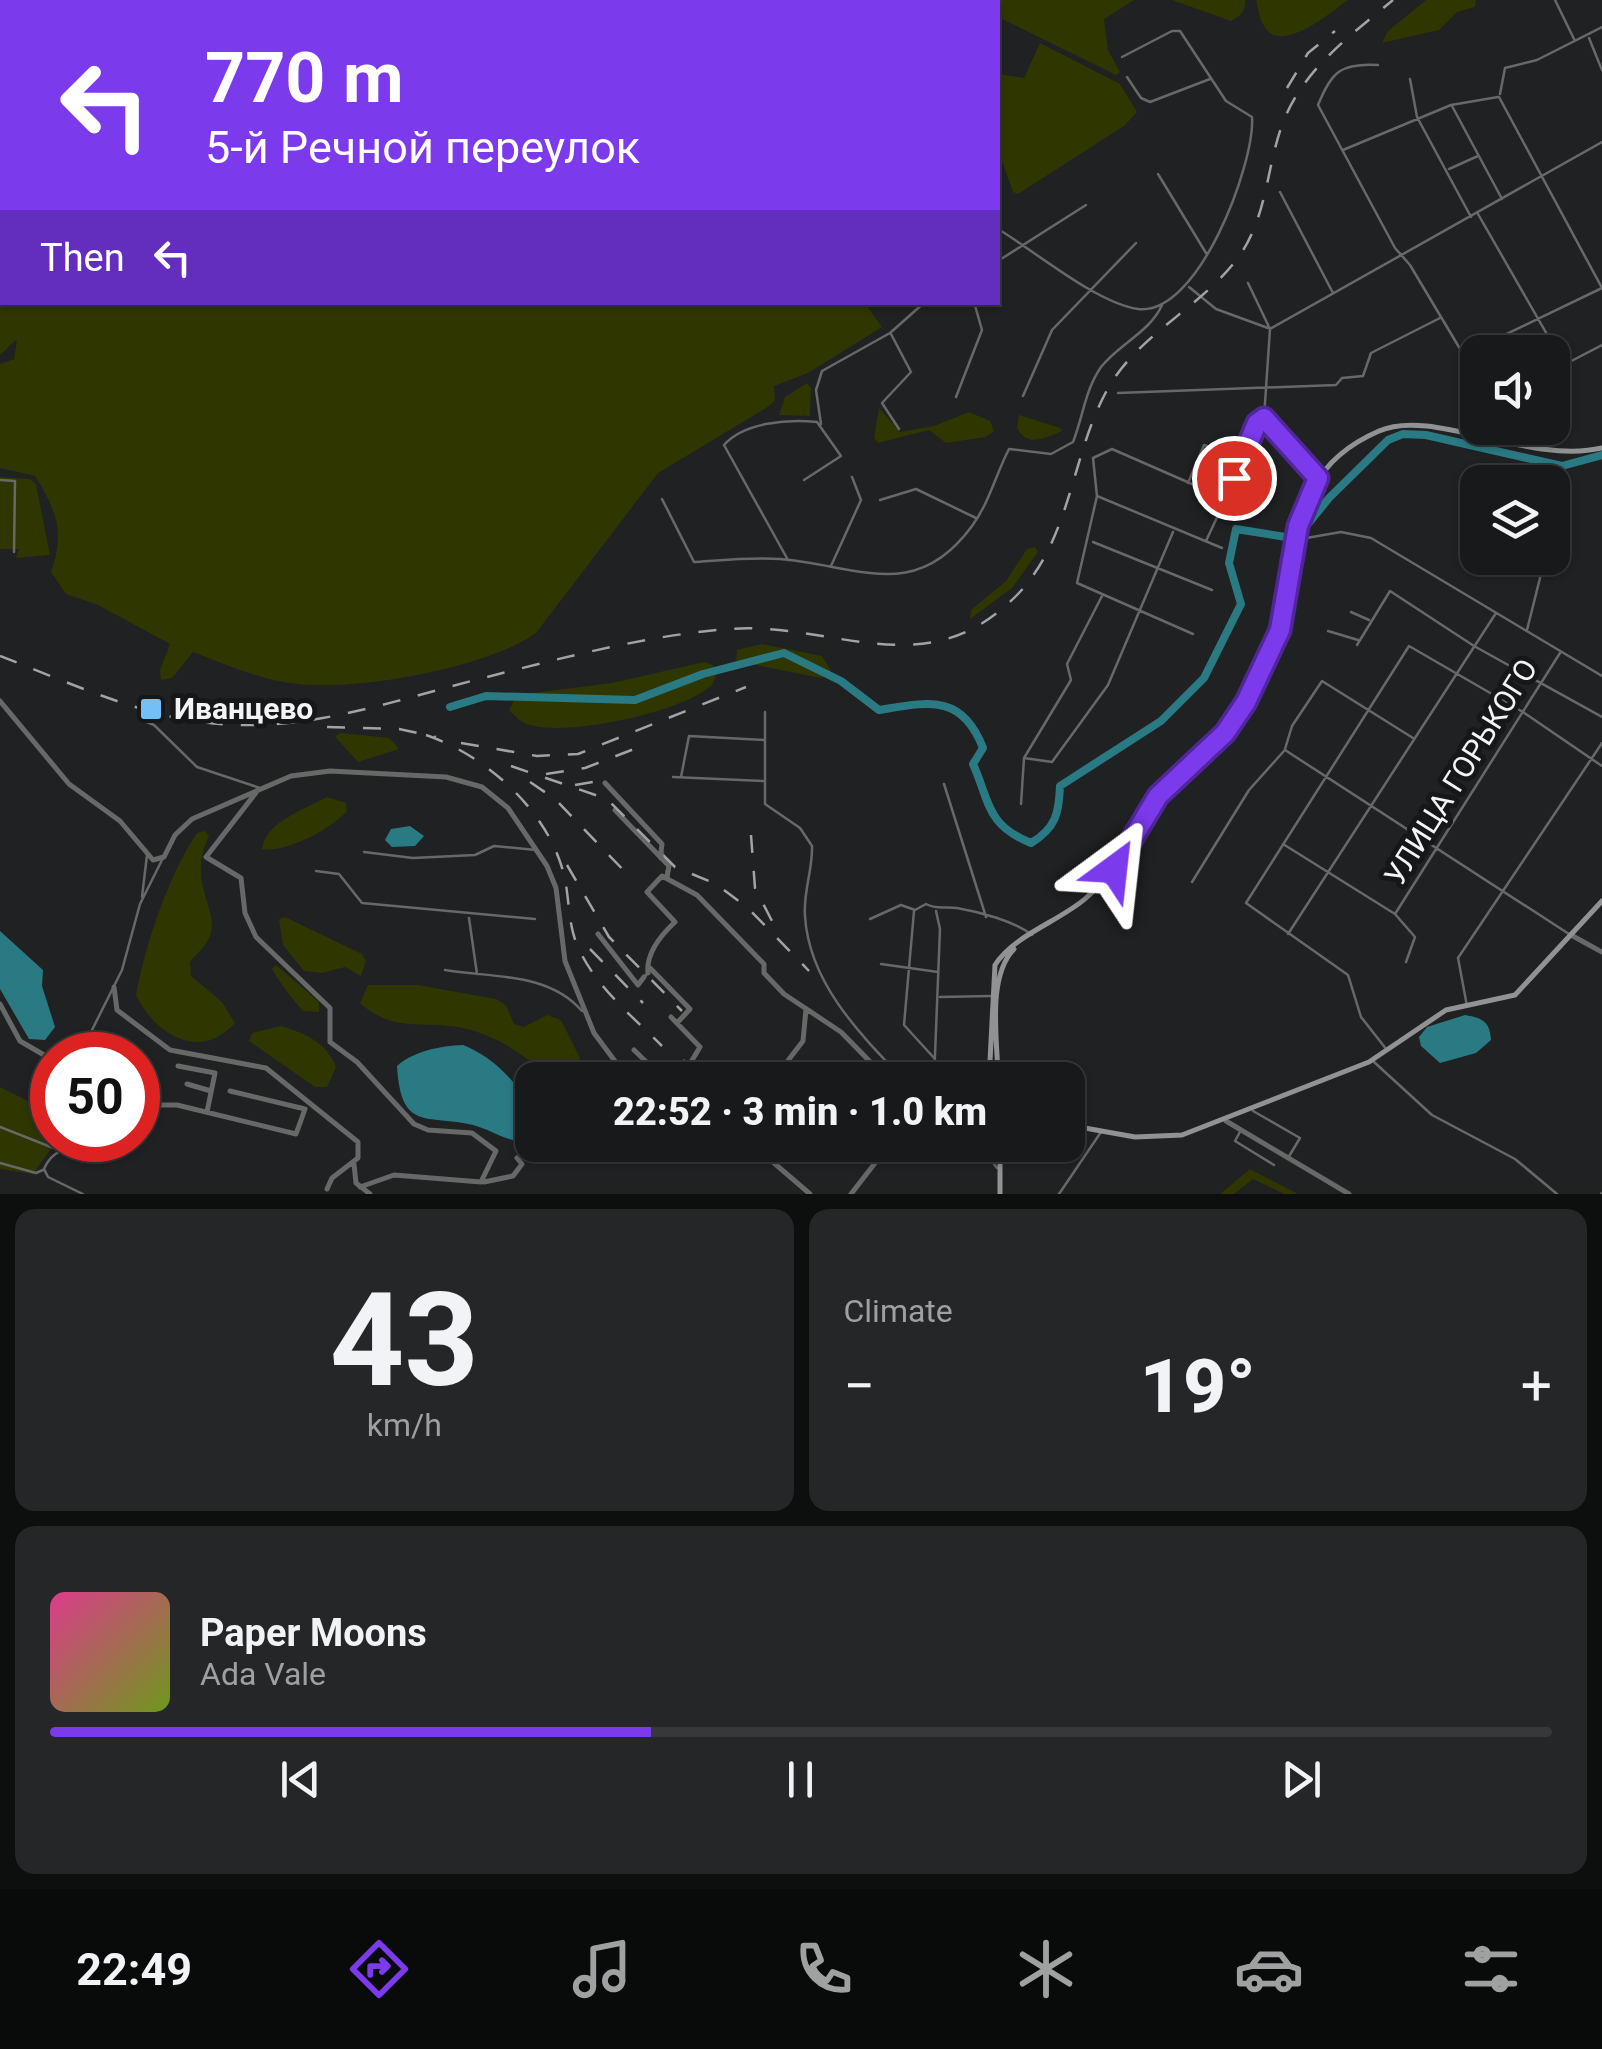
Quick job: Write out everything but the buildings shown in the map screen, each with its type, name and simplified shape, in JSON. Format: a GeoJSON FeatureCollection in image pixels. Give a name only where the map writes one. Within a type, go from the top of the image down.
{"type":"FeatureCollection","features":[{"type":"Feature","properties":{"kind":"main road"},"geometry":{"type":"LineString","coordinates":[[989,1062],[994,965],[1070,912],[1105,880],[1158,796],[1237,718],[1280,630],[1295,540],[1318,478],[1365,437],[1404,424],[1554,453],[1602,448]]}},
{"type":"Feature","properties":{"kind":"main road"},"geometry":{"type":"LineString","coordinates":[[1085,1128],[1160,1138],[1226,1121],[1373,1060],[1446,1010],[1514,995],[1602,901]]}},
{"type":"Feature","properties":{"kind":"main road"},"geometry":{"type":"LineString","coordinates":[[998,1062],[999,978],[1004,959],[1020,944]]}},
{"type":"Feature","properties":{"kind":"main road"},"geometry":{"type":"LineString","coordinates":[[1000,1162],[1000,1194]]}},
{"type":"Feature","properties":{"kind":"street"},"geometry":{"type":"LineString","coordinates":[[1555,0],[1575,41]]}},
{"type":"Feature","properties":{"kind":"street"},"geometry":{"type":"LineString","coordinates":[[1506,335],[1602,288],[1499,97],[1505,68],[1537,60],[1602,27]]}},
{"type":"Feature","properties":{"kind":"street"},"geometry":{"type":"LineString","coordinates":[[662,499],[694,562],[788,560],[885,577],[938,561],[977,518],[1010,449],[1051,454],[1073,442],[1092,381],[1108,358],[1155,319],[1162,306],[1188,284],[1207,255],[1229,208],[1252,120],[1249,112],[1228,104],[1188,39],[1176,30],[1122,57]]}},
{"type":"Feature","properties":{"kind":"street"},"geometry":{"type":"LineString","coordinates":[[1588,36],[1602,70]]}},
{"type":"Feature","properties":{"kind":"street"},"geometry":{"type":"LineString","coordinates":[[1378,65],[1348,64],[1340,68],[1318,104],[1402,256],[1460,348]]}},
{"type":"Feature","properties":{"kind":"street"},"geometry":{"type":"LineString","coordinates":[[1128,78],[1141,98],[1150,102],[1212,78]]}},
{"type":"Feature","properties":{"kind":"street"},"geometry":{"type":"LineString","coordinates":[[1410,79],[1417,117],[1471,217]]}},
{"type":"Feature","properties":{"kind":"street"},"geometry":{"type":"LineString","coordinates":[[1342,150],[1451,105],[1484,96],[1499,97]]}},
{"type":"Feature","properties":{"kind":"street"},"geometry":{"type":"LineString","coordinates":[[1451,105],[1502,199]]}},
{"type":"Feature","properties":{"kind":"street"},"geometry":{"type":"LineString","coordinates":[[1188,284],[1198,298],[1216,309],[1270,329],[1602,142]]}},
{"type":"Feature","properties":{"kind":"street"},"geometry":{"type":"LineString","coordinates":[[1448,170],[1478,156]]}},
{"type":"Feature","properties":{"kind":"street"},"geometry":{"type":"LineString","coordinates":[[1158,174],[1207,255]]}},
{"type":"Feature","properties":{"kind":"street"},"geometry":{"type":"LineString","coordinates":[[1280,192],[1334,294]]}},
{"type":"Feature","properties":{"kind":"street"},"geometry":{"type":"LineString","coordinates":[[1000,259],[1086,205]]}},
{"type":"Feature","properties":{"kind":"street"},"geometry":{"type":"LineString","coordinates":[[1477,213],[1547,335]]}},
{"type":"Feature","properties":{"kind":"street"},"geometry":{"type":"LineString","coordinates":[[1000,229],[1092,288],[1136,308],[1162,306]]}},
{"type":"Feature","properties":{"kind":"street"},"geometry":{"type":"LineString","coordinates":[[1023,396],[1052,330],[1136,244]]}},
{"type":"Feature","properties":{"kind":"street"},"geometry":{"type":"LineString","coordinates":[[1206,542],[1257,423],[1264,418],[1270,329],[1248,283]]}},
{"type":"Feature","properties":{"kind":"street"},"geometry":{"type":"LineString","coordinates":[[804,480],[840,459],[821,424],[816,390],[822,371],[890,333],[921,305]]}},
{"type":"Feature","properties":{"kind":"street"},"geometry":{"type":"LineString","coordinates":[[956,397],[982,330],[975,305]]}},
{"type":"Feature","properties":{"kind":"street"},"geometry":{"type":"LineString","coordinates":[[1118,393],[1336,385],[1345,377],[1363,376],[1372,353],[1442,317]]}},
{"type":"Feature","properties":{"kind":"street"},"geometry":{"type":"LineString","coordinates":[[890,333],[911,372],[882,402],[899,428]]}},
{"type":"Feature","properties":{"kind":"street"},"geometry":{"type":"LineString","coordinates":[[1570,361],[1602,345]]}},
{"type":"Feature","properties":{"kind":"street"},"geometry":{"type":"LineString","coordinates":[[1264,418],[1318,478]]}},
{"type":"Feature","properties":{"kind":"street"},"geometry":{"type":"LineString","coordinates":[[788,560],[724,444],[736,435],[769,424],[821,424]]}},
{"type":"Feature","properties":{"kind":"street"},"geometry":{"type":"LineString","coordinates":[[1188,483],[1204,445],[1243,458]]}},
{"type":"Feature","properties":{"kind":"street"},"geometry":{"type":"LineString","coordinates":[[1193,634],[1077,583],[1090,540],[1097,496],[1093,458],[1112,449],[1224,498]]}},
{"type":"Feature","properties":{"kind":"street"},"geometry":{"type":"LineString","coordinates":[[832,567],[862,500],[852,477]]}},
{"type":"Feature","properties":{"kind":"street"},"geometry":{"type":"LineString","coordinates":[[0,480],[15,481],[14,552]]}},
{"type":"Feature","properties":{"kind":"street"},"geometry":{"type":"LineString","coordinates":[[880,500],[916,489],[977,518]]}},
{"type":"Feature","properties":{"kind":"street"},"geometry":{"type":"LineString","coordinates":[[1097,496],[1222,548]]}},
{"type":"Feature","properties":{"kind":"street"},"geometry":{"type":"LineString","coordinates":[[1024,758],[1052,762],[1108,685],[1160,569],[1173,530]]}},
{"type":"Feature","properties":{"kind":"street"},"geometry":{"type":"LineString","coordinates":[[1295,540],[1346,533],[1371,538],[1602,676]]}},
{"type":"Feature","properties":{"kind":"street"},"geometry":{"type":"LineString","coordinates":[[1090,540],[1212,590]]}},
{"type":"Feature","properties":{"kind":"street"},"geometry":{"type":"LineString","coordinates":[[1527,632],[1540,575]]}},
{"type":"Feature","properties":{"kind":"street"},"geometry":{"type":"LineString","coordinates":[[1328,631],[1358,642],[1390,590],[1474,646],[1602,717]]}},
{"type":"Feature","properties":{"kind":"street"},"geometry":{"type":"LineString","coordinates":[[1021,804],[1024,758],[1072,680],[1066,664],[1102,596]]}},
{"type":"Feature","properties":{"kind":"street"},"geometry":{"type":"LineString","coordinates":[[1351,612],[1370,620]]}},
{"type":"Feature","properties":{"kind":"street"},"geometry":{"type":"LineString","coordinates":[[1288,934],[1496,613]]}},
{"type":"Feature","properties":{"kind":"street"},"geometry":{"type":"LineString","coordinates":[[1388,1051],[1361,1017],[1348,975],[1246,903],[1408,646],[1523,712],[1602,766]]}},
{"type":"Feature","properties":{"kind":"street","name":"УЛИЦА ГОРЬКОГО"},"geometry":{"type":"LineString","coordinates":[[1395,914],[1561,652]]}},
{"type":"Feature","properties":{"kind":"street"},"geometry":{"type":"LineString","coordinates":[[1192,882],[1249,790],[1285,750],[1292,726],[1322,680],[1414,738]]}},
{"type":"Feature","properties":{"kind":"street"},"geometry":{"type":"LineString","coordinates":[[0,701],[69,784],[120,821],[153,860],[164,857]]}},
{"type":"Feature","properties":{"kind":"street"},"geometry":{"type":"LineString","coordinates":[[765,712],[765,804],[800,828],[812,846],[805,907],[810,945],[834,998],[889,1062]]}},
{"type":"Feature","properties":{"kind":"street"},"geometry":{"type":"LineString","coordinates":[[140,719],[154,725],[197,768],[260,788]]}},
{"type":"Feature","properties":{"kind":"street"},"geometry":{"type":"LineString","coordinates":[[681,777],[690,736],[764,740]]}},
{"type":"Feature","properties":{"kind":"street"},"geometry":{"type":"LineString","coordinates":[[1467,1006],[1458,958],[1602,743]]}},
{"type":"Feature","properties":{"kind":"street"},"geometry":{"type":"LineString","coordinates":[[1285,750],[1602,952]]}},
{"type":"Feature","properties":{"kind":"street"},"geometry":{"type":"LineString","coordinates":[[140,904],[175,836],[192,819],[260,788],[291,776],[330,771],[456,779],[482,788],[501,801],[538,850],[556,888],[562,947],[586,1016],[599,1042],[615,1062]]}},
{"type":"Feature","properties":{"kind":"street"},"geometry":{"type":"LineString","coordinates":[[673,777],[764,781]]}},
{"type":"Feature","properties":{"kind":"street"},"geometry":{"type":"LineString","coordinates":[[606,784],[662,844],[667,876],[697,895],[764,964],[764,973],[784,994],[841,1032],[870,1062]]}},
{"type":"Feature","properties":{"kind":"street"},"geometry":{"type":"LineString","coordinates":[[944,784],[987,918]]}},
{"type":"Feature","properties":{"kind":"street"},"geometry":{"type":"LineString","coordinates":[[260,788],[207,854],[208,860],[238,875],[246,919],[256,937],[322,998],[331,1015],[330,1042],[360,1066],[402,1115],[428,1130],[479,1135],[493,1147],[496,1156],[481,1182]]}},
{"type":"Feature","properties":{"kind":"street"},"geometry":{"type":"LineString","coordinates":[[615,810],[661,856]]}},
{"type":"Feature","properties":{"kind":"street"},"geometry":{"type":"LineString","coordinates":[[1282,843],[1395,914],[1416,937],[1406,962]]}},
{"type":"Feature","properties":{"kind":"street"},"geometry":{"type":"LineString","coordinates":[[364,852],[414,858],[475,855],[494,846],[538,850]]}},
{"type":"Feature","properties":{"kind":"street"},"geometry":{"type":"LineString","coordinates":[[92,1032],[114,987],[140,904],[147,854]]}},
{"type":"Feature","properties":{"kind":"street"},"geometry":{"type":"LineString","coordinates":[[316,871],[339,874],[362,903],[468,916],[535,919]]}},
{"type":"Feature","properties":{"kind":"street"},"geometry":{"type":"LineString","coordinates":[[598,934],[638,985],[646,975],[646,964],[657,939],[675,922],[647,892],[651,884],[667,876]]}},
{"type":"Feature","properties":{"kind":"street"},"geometry":{"type":"LineString","coordinates":[[870,918],[901,905],[915,910],[926,904],[936,909],[952,907],[1032,935]]}},
{"type":"Feature","properties":{"kind":"street"},"geometry":{"type":"LineString","coordinates":[[935,1062],[939,997],[936,909]]}},
{"type":"Feature","properties":{"kind":"street"},"geometry":{"type":"LineString","coordinates":[[915,910],[904,1025],[935,1058]]}},
{"type":"Feature","properties":{"kind":"street"},"geometry":{"type":"LineString","coordinates":[[468,916],[477,976]]}},
{"type":"Feature","properties":{"kind":"street"},"geometry":{"type":"LineString","coordinates":[[646,964],[690,1009],[677,1024]]}},
{"type":"Feature","properties":{"kind":"street"},"geometry":{"type":"LineString","coordinates":[[881,964],[939,972]]}},
{"type":"Feature","properties":{"kind":"street"},"geometry":{"type":"LineString","coordinates":[[445,970],[547,984],[570,996],[586,1016]]}},
{"type":"Feature","properties":{"kind":"street"},"geometry":{"type":"LineString","coordinates":[[114,987],[113,1000],[126,1020],[156,1042],[188,1056],[256,1063],[358,1142],[360,1151],[353,1174],[360,1187],[370,1194]]}},
{"type":"Feature","properties":{"kind":"street"},"geometry":{"type":"LineString","coordinates":[[939,997],[990,996]]}},
{"type":"Feature","properties":{"kind":"street"},"geometry":{"type":"LineString","coordinates":[[0,1004],[20,1042],[30,1047]]}},
{"type":"Feature","properties":{"kind":"street"},"geometry":{"type":"LineString","coordinates":[[786,1062],[803,1040],[806,1009]]}},
{"type":"Feature","properties":{"kind":"street"},"geometry":{"type":"LineString","coordinates":[[671,1017],[700,1046],[691,1062]]}},
{"type":"Feature","properties":{"kind":"street"},"geometry":{"type":"LineString","coordinates":[[634,1050],[646,1062]]}},
{"type":"Feature","properties":{"kind":"street"},"geometry":{"type":"LineString","coordinates":[[1373,1060],[1432,1115],[1516,1159],[1557,1194]]}},
{"type":"Feature","properties":{"kind":"street"},"geometry":{"type":"LineString","coordinates":[[178,1066],[216,1074],[207,1112]]}},
{"type":"Feature","properties":{"kind":"street"},"geometry":{"type":"LineString","coordinates":[[187,1084],[212,1091]]}},
{"type":"Feature","properties":{"kind":"street"},"geometry":{"type":"LineString","coordinates":[[230,1090],[307,1106]]}},
{"type":"Feature","properties":{"kind":"street"},"geometry":{"type":"LineString","coordinates":[[160,1105],[296,1134],[307,1106]]}},
{"type":"Feature","properties":{"kind":"street"},"geometry":{"type":"LineString","coordinates":[[1252,1110],[1300,1138],[1288,1158]]}},
{"type":"Feature","properties":{"kind":"street"},"geometry":{"type":"LineString","coordinates":[[1226,1121],[1349,1194]]}},
{"type":"Feature","properties":{"kind":"street"},"geometry":{"type":"LineString","coordinates":[[0,1127],[30,1139]]}},
{"type":"Feature","properties":{"kind":"street"},"geometry":{"type":"LineString","coordinates":[[1241,1130],[1235,1142],[1274,1165]]}},
{"type":"Feature","properties":{"kind":"street"},"geometry":{"type":"LineString","coordinates":[[1060,1194],[1102,1131]]}},
{"type":"Feature","properties":{"kind":"street"},"geometry":{"type":"LineString","coordinates":[[0,1163],[36,1173],[49,1162]]}},
{"type":"Feature","properties":{"kind":"street"},"geometry":{"type":"LineString","coordinates":[[360,1187],[394,1175],[481,1182],[513,1176],[520,1162]]}},
{"type":"Feature","properties":{"kind":"street"},"geometry":{"type":"LineString","coordinates":[[776,1162],[810,1194]]}},
{"type":"Feature","properties":{"kind":"street"},"geometry":{"type":"LineString","coordinates":[[851,1194],[876,1162]]}},
{"type":"Feature","properties":{"kind":"street"},"geometry":{"type":"LineString","coordinates":[[994,1162],[1000,1170]]}},
{"type":"Feature","properties":{"kind":"street"},"geometry":{"type":"LineString","coordinates":[[327,1189],[332,1178],[354,1164]]}},
{"type":"Feature","properties":{"kind":"street"},"geometry":{"type":"LineString","coordinates":[[44,1170],[48,1178],[83,1194]]}},
{"type":"Feature","properties":{"kind":"green space"},"geometry":{"type":"Polygon","coordinates":[[[1000,0],[1134,0],[1104,19],[1108,50],[1120,72],[1116,75],[1000,18],[1000,0]]]}},
{"type":"Feature","properties":{"kind":"green space"},"geometry":{"type":"Polygon","coordinates":[[[1172,0],[1245,0],[1245,4],[1242,13],[1231,21],[1172,0]]]}},
{"type":"Feature","properties":{"kind":"green space"},"geometry":{"type":"Polygon","coordinates":[[[1256,0],[1348,0],[1305,29],[1280,36],[1270,33],[1263,24],[1256,0]]]}},
{"type":"Feature","properties":{"kind":"green space"},"geometry":{"type":"Polygon","coordinates":[[[1426,0],[1476,0],[1475,7],[1457,12],[1439,30],[1382,43],[1388,31],[1426,0]]]}},
{"type":"Feature","properties":{"kind":"green space"},"geometry":{"type":"Polygon","coordinates":[[[1040,43],[1120,84],[1137,112],[1124,126],[1018,194],[1013,192],[1000,156],[1000,74],[1024,78],[1040,43]]]}},
{"type":"Feature","properties":{"kind":"green space"},"geometry":{"type":"Polygon","coordinates":[[[0,305],[866,305],[882,327],[808,373],[774,386],[775,401],[766,408],[658,473],[536,633],[514,646],[455,666],[386,680],[322,685],[270,679],[193,652],[172,678],[161,680],[160,670],[170,644],[98,605],[66,594],[51,572],[58,534],[49,500],[35,476],[0,468],[0,364],[14,359],[17,339],[0,355],[0,305]]]}},
{"type":"Feature","properties":{"kind":"green space"},"geometry":{"type":"Polygon","coordinates":[[[807,383],[811,388],[810,416],[779,415],[785,397],[807,383]]]}},
{"type":"Feature","properties":{"kind":"green space"},"geometry":{"type":"Polygon","coordinates":[[[879,408],[900,432],[934,426],[969,412],[990,421],[994,431],[986,437],[946,443],[929,430],[878,443],[874,438],[879,408]]]}},
{"type":"Feature","properties":{"kind":"green space"},"geometry":{"type":"Polygon","coordinates":[[[1019,415],[1062,431],[1031,440],[1017,428],[1019,415]]]}},
{"type":"Feature","properties":{"kind":"green space"},"geometry":{"type":"Polygon","coordinates":[[[0,477],[30,479],[36,484],[50,555],[16,558],[19,549],[0,549],[0,477]]]}},
{"type":"Feature","properties":{"kind":"green space"},"geometry":{"type":"Polygon","coordinates":[[[1035,547],[1038,552],[1012,588],[970,619],[971,610],[1006,581],[1027,549],[1035,547]]]}},
{"type":"Feature","properties":{"kind":"green space"},"geometry":{"type":"Polygon","coordinates":[[[762,644],[822,656],[831,671],[821,678],[736,661],[737,650],[762,644]]]}},
{"type":"Feature","properties":{"kind":"green space"},"geometry":{"type":"Polygon","coordinates":[[[704,662],[713,665],[716,676],[712,685],[677,704],[623,720],[568,728],[545,727],[524,723],[509,710],[517,695],[612,683],[704,662]]]}},
{"type":"Feature","properties":{"kind":"green space"},"geometry":{"type":"Polygon","coordinates":[[[340,733],[390,738],[399,749],[358,762],[335,737],[340,733]]]}},
{"type":"Feature","properties":{"kind":"green space"},"geometry":{"type":"Polygon","coordinates":[[[327,797],[346,803],[347,811],[340,818],[295,844],[262,849],[278,824],[327,797]]]}},
{"type":"Feature","properties":{"kind":"green space"},"geometry":{"type":"Polygon","coordinates":[[[205,831],[209,836],[201,868],[212,926],[209,939],[190,962],[191,976],[222,1002],[235,1023],[221,1035],[193,1042],[166,1032],[136,995],[145,954],[168,889],[197,833],[205,831]]]}},
{"type":"Feature","properties":{"kind":"green space"},"geometry":{"type":"Polygon","coordinates":[[[285,917],[362,954],[366,961],[361,976],[345,967],[322,973],[304,971],[283,945],[279,919],[285,917]]]}},
{"type":"Feature","properties":{"kind":"green space"},"geometry":{"type":"Polygon","coordinates":[[[276,965],[319,1002],[319,1012],[303,1011],[272,969],[276,965]]]}},
{"type":"Feature","properties":{"kind":"green space"},"geometry":{"type":"Polygon","coordinates":[[[368,985],[418,985],[496,999],[506,1005],[514,1024],[524,1027],[547,1015],[561,1020],[580,1062],[531,1062],[486,1035],[445,1025],[396,1022],[360,1003],[368,985]]]}},
{"type":"Feature","properties":{"kind":"green space"},"geometry":{"type":"Polygon","coordinates":[[[281,1026],[306,1035],[327,1051],[336,1067],[327,1087],[315,1087],[249,1041],[252,1033],[281,1026]]]}},
{"type":"Feature","properties":{"kind":"green space"},"geometry":{"type":"Polygon","coordinates":[[[0,1087],[30,1102],[30,1162],[41,1162],[33,1174],[0,1169],[0,1087]]]}},
{"type":"Feature","properties":{"kind":"green space"},"geometry":{"type":"Polygon","coordinates":[[[1250,1169],[1298,1194],[1284,1194],[1253,1179],[1234,1194],[1220,1194],[1250,1169]]]}},
{"type":"Feature","properties":{"kind":"water"},"geometry":{"type":"Polygon","coordinates":[[[410,826],[424,836],[415,846],[392,847],[385,840],[391,829],[410,826]]]}},
{"type":"Feature","properties":{"kind":"water"},"geometry":{"type":"Polygon","coordinates":[[[0,931],[43,970],[42,986],[55,1027],[51,1032],[30,1032],[29,1039],[0,989],[0,931]]]}},
{"type":"Feature","properties":{"kind":"water"},"geometry":{"type":"Polygon","coordinates":[[[1465,1015],[1484,1021],[1491,1040],[1476,1053],[1440,1063],[1421,1046],[1419,1037],[1427,1027],[1465,1015]]]}},
{"type":"Feature","properties":{"kind":"water"},"geometry":{"type":"Polygon","coordinates":[[[463,1045],[487,1058],[510,1078],[515,1085],[515,1140],[473,1125],[429,1119],[410,1111],[399,1087],[397,1066],[428,1050],[463,1045]]]}},
{"type":"Feature","properties":{"kind":"waterway"},"geometry":{"type":"LineString","coordinates":[[1299,535],[1329,498],[1388,440],[1403,434],[1426,435],[1562,466],[1602,455]]}},
{"type":"Feature","properties":{"kind":"waterway"},"geometry":{"type":"LineString","coordinates":[[450,707],[486,696],[635,700],[703,674],[784,653],[841,681],[879,710],[941,705],[965,718],[983,748],[973,764],[991,811],[1005,828],[1031,843],[1046,832],[1054,819],[1060,786],[1161,721],[1204,678],[1241,604],[1229,563],[1236,529],[1292,538]]}},
{"type":"Feature","properties":{"kind":"railway"},"geometry":{"type":"LineString","coordinates":[[0,656],[87,690],[177,718],[270,724],[362,710],[574,655],[668,636],[768,629],[914,645],[948,638],[983,623],[1017,595],[1049,549],[1094,417],[1120,371],[1153,336],[1210,289],[1242,252],[1262,206],[1282,125],[1302,87],[1329,55],[1393,0]]}},
{"type":"Feature","properties":{"kind":"railway"},"geometry":{"type":"LineString","coordinates":[[1287,88],[1308,53],[1335,31]]}},
{"type":"Feature","properties":{"kind":"railway"},"geometry":{"type":"LineString","coordinates":[[461,743],[537,756],[578,754],[746,687]]}},
{"type":"Feature","properties":{"kind":"railway"},"geometry":{"type":"LineString","coordinates":[[327,727],[399,729],[436,737]]}},
{"type":"Feature","properties":{"kind":"railway"},"geometry":{"type":"LineString","coordinates":[[426,735],[491,770],[528,806],[555,848],[565,880],[574,938],[585,961],[615,1000],[662,1046]]}},
{"type":"Feature","properties":{"kind":"railway"},"geometry":{"type":"LineString","coordinates":[[546,774],[585,768],[647,744]]}},
{"type":"Feature","properties":{"kind":"railway"},"geometry":{"type":"LineString","coordinates":[[511,766],[607,799],[675,867],[716,884],[748,908],[809,971]]}},
{"type":"Feature","properties":{"kind":"railway"},"geometry":{"type":"LineString","coordinates":[[575,785],[610,779]]}},
{"type":"Feature","properties":{"kind":"railway"},"geometry":{"type":"LineString","coordinates":[[530,782],[555,799],[632,879]]}},
{"type":"Feature","properties":{"kind":"railway"},"geometry":{"type":"LineString","coordinates":[[751,835],[755,888],[772,921]]}},
{"type":"Feature","properties":{"kind":"railway"},"geometry":{"type":"LineString","coordinates":[[567,865],[609,937],[682,1011]]}},
{"type":"Feature","properties":{"kind":"railway"},"geometry":{"type":"LineString","coordinates":[[590,949],[643,1003]]}},
{"type":"Feature","properties":{"kind":"place","name":"Иванцево"},"geometry":{"type":"Point","coordinates":[151,709]}},
{"type":"Feature","properties":{"kind":"route"},"geometry":{"type":"LineString","coordinates":[[1114,869],[1158,796],[1237,718],[1280,630],[1298,526],[1318,478],[1264,418],[1257,423],[1234,478]]}}]}
